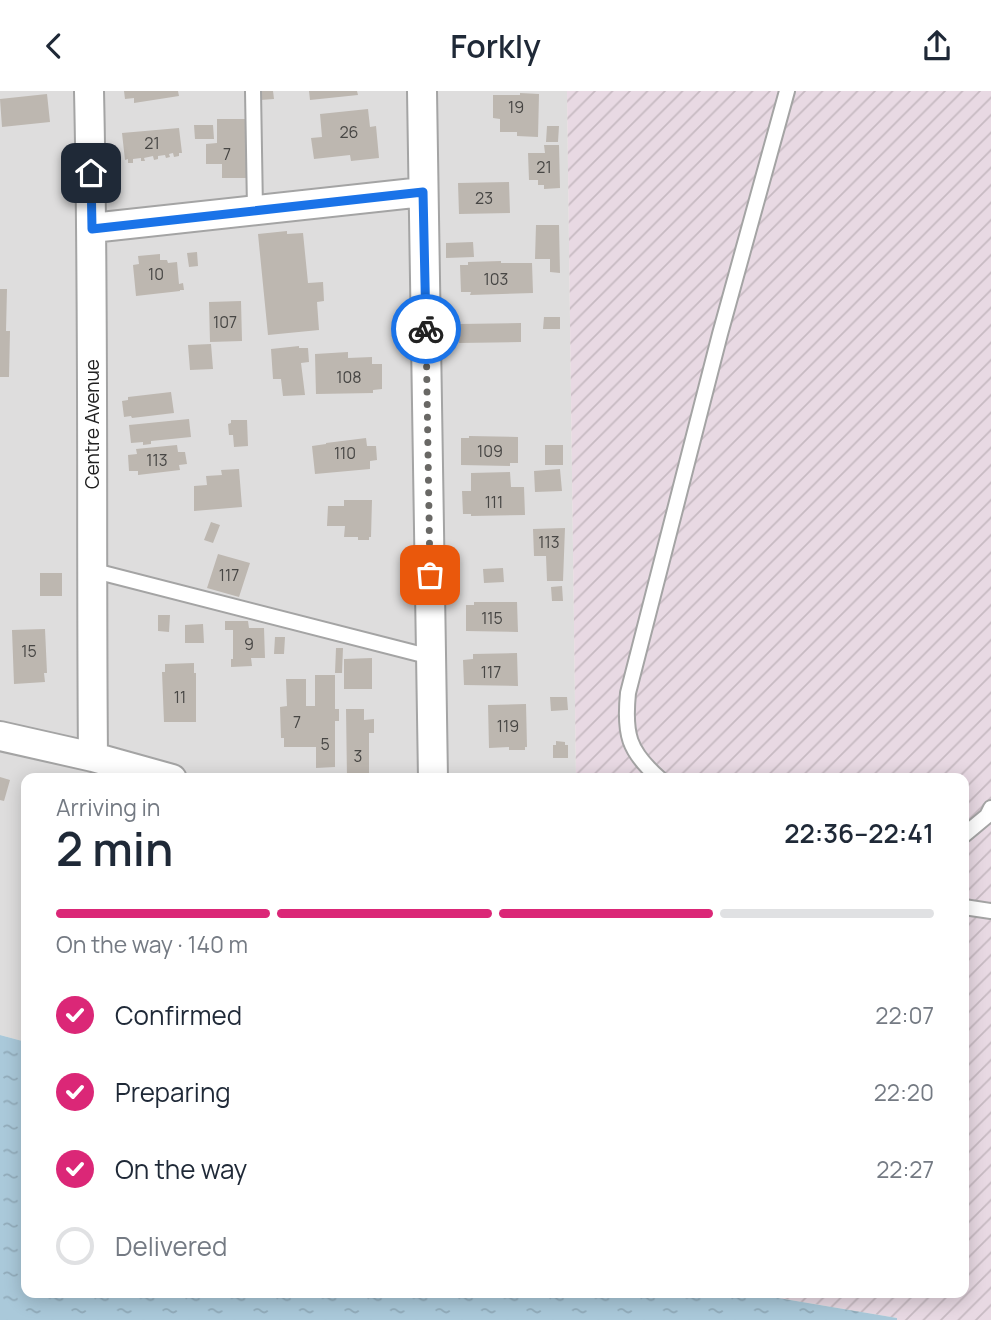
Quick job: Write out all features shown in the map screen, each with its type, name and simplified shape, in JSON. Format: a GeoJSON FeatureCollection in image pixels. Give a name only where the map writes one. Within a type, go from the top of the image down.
{"type":"FeatureCollection","features":[{"type":"Feature","properties":{"kind":"street","name":"Centre Avenue"},"geometry":{"type":"LineString","coordinates":[[89,91],[92,229],[93,757]]}},
{"type":"Feature","properties":{"kind":"street"},"geometry":{"type":"LineString","coordinates":[[422,91],[433,773]]}},
{"type":"Feature","properties":{"kind":"street"},"geometry":{"type":"LineString","coordinates":[[92,229],[423,192]]}},
{"type":"Feature","properties":{"kind":"street"},"geometry":{"type":"LineString","coordinates":[[0,736],[150,773]]}},
{"type":"Feature","properties":{"kind":"lane"},"geometry":{"type":"LineString","coordinates":[[253,91],[255,209]]}},
{"type":"Feature","properties":{"kind":"lane"},"geometry":{"type":"LineString","coordinates":[[653,773],[634,751],[628,736],[625,717],[628,693],[720,334],[787,91]]}},
{"type":"Feature","properties":{"kind":"lane"},"geometry":{"type":"LineString","coordinates":[[91,570],[432,657]]}},
{"type":"Feature","properties":{"kind":"lane"},"geometry":{"type":"LineString","coordinates":[[969,831],[987,816],[991,809]]}},
{"type":"Feature","properties":{"kind":"lane"},"geometry":{"type":"LineString","coordinates":[[969,908],[991,911]]}},
{"type":"Feature","properties":{"kind":"shaded area"},"geometry":{"type":"Polygon","coordinates":[[[0,91],[567,91],[576,773],[21,773],[21,1041],[0,1035],[0,91]]]}},
{"type":"Feature","properties":{"kind":"shaded area"},"geometry":{"type":"Polygon","coordinates":[[[567,91],[991,91],[991,1320],[897,1320],[778,1298],[969,1298],[969,773],[576,773],[567,91]]]}},
{"type":"Feature","properties":{"kind":"water"},"geometry":{"type":"Polygon","coordinates":[[[0,1035],[21,1041],[21,1298],[778,1298],[897,1318],[897,1320],[0,1320],[0,1035]]]}},
{"type":"Feature","properties":{"kind":"building"},"geometry":{"type":"Polygon","coordinates":[[[124,91],[178,91],[179,96],[134,103],[134,98],[125,99],[124,91]]]}},
{"type":"Feature","properties":{"kind":"building"},"geometry":{"type":"Polygon","coordinates":[[[260,91],[273,91],[274,99],[260,100],[260,91]]]}},
{"type":"Feature","properties":{"kind":"building"},"geometry":{"type":"Polygon","coordinates":[[[309,91],[357,91],[358,95],[310,100],[309,91]]]}},
{"type":"Feature","properties":{"kind":"building"},"geometry":{"type":"Polygon","coordinates":[[[47,94],[50,122],[2,127],[0,99],[47,94]]]}},
{"type":"Feature","properties":{"kind":"building"},"geometry":{"type":"Polygon","coordinates":[[[539,94],[538,137],[517,136],[517,132],[500,132],[500,119],[493,118],[493,95],[539,94]]]}},
{"type":"Feature","properties":{"kind":"building"},"geometry":{"type":"Polygon","coordinates":[[[368,109],[370,127],[376,126],[379,158],[351,161],[350,155],[314,159],[311,138],[322,137],[320,114],[368,109]]]}},
{"type":"Feature","properties":{"kind":"building"},"geometry":{"type":"Polygon","coordinates":[[[217,119],[247,119],[248,178],[222,178],[222,164],[206,164],[206,144],[217,143],[217,119]]]}},
{"type":"Feature","properties":{"kind":"building"},"geometry":{"type":"Polygon","coordinates":[[[194,125],[213,125],[214,139],[195,139],[194,125]]]}},
{"type":"Feature","properties":{"kind":"building"},"geometry":{"type":"Polygon","coordinates":[[[547,126],[559,126],[558,142],[546,142],[547,126]]]}},
{"type":"Feature","properties":{"kind":"building"},"geometry":{"type":"Polygon","coordinates":[[[179,128],[182,153],[179,153],[179,156],[174,157],[173,153],[169,154],[170,157],[158,156],[158,159],[154,160],[153,156],[144,158],[145,161],[141,161],[141,158],[133,159],[133,163],[125,160],[122,133],[179,128]]]}},
{"type":"Feature","properties":{"kind":"building"},"geometry":{"type":"Polygon","coordinates":[[[544,145],[559,145],[560,188],[544,189],[544,185],[538,185],[538,180],[529,180],[528,153],[545,153],[544,145]]]}},
{"type":"Feature","properties":{"kind":"building"},"geometry":{"type":"Polygon","coordinates":[[[509,182],[510,213],[459,214],[458,183],[509,182]]]}},
{"type":"Feature","properties":{"kind":"building"},"geometry":{"type":"Polygon","coordinates":[[[536,225],[559,225],[560,273],[550,272],[550,259],[535,259],[536,225]]]}},
{"type":"Feature","properties":{"kind":"building"},"geometry":{"type":"Polygon","coordinates":[[[287,231],[287,234],[303,233],[308,283],[323,282],[324,301],[317,302],[319,330],[268,335],[258,234],[287,231]]]}},
{"type":"Feature","properties":{"kind":"building"},"geometry":{"type":"Polygon","coordinates":[[[473,242],[474,257],[446,258],[446,243],[473,242]]]}},
{"type":"Feature","properties":{"kind":"building"},"geometry":{"type":"Polygon","coordinates":[[[197,252],[198,266],[189,267],[187,253],[197,252]]]}},
{"type":"Feature","properties":{"kind":"building"},"geometry":{"type":"Polygon","coordinates":[[[160,254],[160,260],[177,262],[179,284],[183,283],[184,290],[136,296],[133,265],[139,264],[138,256],[160,254]]]}},
{"type":"Feature","properties":{"kind":"building"},"geometry":{"type":"Polygon","coordinates":[[[468,262],[532,263],[533,293],[470,295],[471,292],[461,292],[460,265],[468,265],[468,262]]]}},
{"type":"Feature","properties":{"kind":"building"},"geometry":{"type":"Polygon","coordinates":[[[0,289],[7,289],[9,377],[0,377],[0,289]]]}},
{"type":"Feature","properties":{"kind":"building"},"geometry":{"type":"Polygon","coordinates":[[[241,301],[242,341],[210,342],[209,302],[241,301]]]}},
{"type":"Feature","properties":{"kind":"building"},"geometry":{"type":"Polygon","coordinates":[[[544,317],[560,317],[560,329],[543,329],[544,317]]]}},
{"type":"Feature","properties":{"kind":"building"},"geometry":{"type":"Polygon","coordinates":[[[521,323],[521,342],[459,343],[459,324],[521,323]]]}},
{"type":"Feature","properties":{"kind":"building"},"geometry":{"type":"Polygon","coordinates":[[[211,344],[213,369],[190,370],[188,345],[211,344]]]}},
{"type":"Feature","properties":{"kind":"building"},"geometry":{"type":"Polygon","coordinates":[[[299,346],[308,348],[309,362],[301,363],[305,395],[283,396],[281,379],[273,379],[271,349],[299,346]]]}},
{"type":"Feature","properties":{"kind":"building"},"geometry":{"type":"Polygon","coordinates":[[[348,352],[348,358],[372,357],[372,364],[382,364],[382,389],[373,390],[373,393],[316,394],[315,354],[348,352]]]}},
{"type":"Feature","properties":{"kind":"building"},"geometry":{"type":"Polygon","coordinates":[[[171,392],[174,413],[124,417],[122,401],[128,400],[128,397],[171,392]]]}},
{"type":"Feature","properties":{"kind":"building"},"geometry":{"type":"Polygon","coordinates":[[[189,419],[191,437],[151,441],[151,444],[143,445],[143,442],[131,443],[129,425],[189,419]]]}},
{"type":"Feature","properties":{"kind":"building"},"geometry":{"type":"Polygon","coordinates":[[[231,420],[247,420],[248,446],[234,447],[233,435],[229,435],[228,424],[231,420]]]}},
{"type":"Feature","properties":{"kind":"building"},"geometry":{"type":"Polygon","coordinates":[[[518,437],[518,463],[510,463],[510,466],[461,465],[461,438],[518,437]]]}},
{"type":"Feature","properties":{"kind":"building"},"geometry":{"type":"Polygon","coordinates":[[[366,438],[367,446],[376,446],[377,460],[370,461],[370,469],[315,474],[312,446],[366,438]]]}},
{"type":"Feature","properties":{"kind":"building"},"geometry":{"type":"Polygon","coordinates":[[[177,445],[178,452],[185,452],[187,464],[179,465],[180,470],[138,475],[138,471],[129,471],[128,455],[137,454],[136,449],[177,445]]]}},
{"type":"Feature","properties":{"kind":"building"},"geometry":{"type":"Polygon","coordinates":[[[545,445],[563,445],[563,465],[545,465],[545,445]]]}},
{"type":"Feature","properties":{"kind":"building"},"geometry":{"type":"Polygon","coordinates":[[[239,469],[242,507],[194,511],[194,486],[207,485],[206,476],[222,475],[221,470],[239,469]]]}},
{"type":"Feature","properties":{"kind":"building"},"geometry":{"type":"Polygon","coordinates":[[[560,469],[562,491],[535,492],[534,471],[560,469]]]}},
{"type":"Feature","properties":{"kind":"building"},"geometry":{"type":"Polygon","coordinates":[[[510,472],[511,487],[524,487],[525,515],[463,514],[462,491],[471,491],[471,473],[510,472]]]}},
{"type":"Feature","properties":{"kind":"building"},"geometry":{"type":"Polygon","coordinates":[[[344,500],[372,500],[369,540],[344,537],[345,526],[327,526],[328,506],[344,506],[344,500]]]}},
{"type":"Feature","properties":{"kind":"building"},"geometry":{"type":"Polygon","coordinates":[[[211,522],[220,525],[213,543],[204,540],[211,522]]]}},
{"type":"Feature","properties":{"kind":"building"},"geometry":{"type":"Polygon","coordinates":[[[565,528],[563,581],[547,581],[546,556],[534,556],[533,529],[565,528]]]}},
{"type":"Feature","properties":{"kind":"building"},"geometry":{"type":"Polygon","coordinates":[[[218,554],[250,563],[239,597],[207,588],[218,554]]]}},
{"type":"Feature","properties":{"kind":"building"},"geometry":{"type":"Polygon","coordinates":[[[503,568],[504,582],[484,583],[483,569],[503,568]]]}},
{"type":"Feature","properties":{"kind":"building"},"geometry":{"type":"Polygon","coordinates":[[[40,573],[62,573],[62,596],[40,596],[40,573]]]}},
{"type":"Feature","properties":{"kind":"building"},"geometry":{"type":"Polygon","coordinates":[[[562,586],[563,601],[552,601],[551,587],[562,586]]]}},
{"type":"Feature","properties":{"kind":"building"},"geometry":{"type":"Polygon","coordinates":[[[474,602],[517,602],[518,632],[466,631],[466,605],[474,605],[474,602]]]}},
{"type":"Feature","properties":{"kind":"building"},"geometry":{"type":"Polygon","coordinates":[[[158,615],[170,615],[169,632],[158,631],[158,615]]]}},
{"type":"Feature","properties":{"kind":"building"},"geometry":{"type":"Polygon","coordinates":[[[225,621],[248,621],[249,628],[264,628],[265,658],[251,658],[252,666],[231,667],[233,630],[225,630],[225,621]]]}},
{"type":"Feature","properties":{"kind":"building"},"geometry":{"type":"Polygon","coordinates":[[[203,624],[204,643],[185,643],[185,625],[203,624]]]}},
{"type":"Feature","properties":{"kind":"building"},"geometry":{"type":"Polygon","coordinates":[[[45,629],[45,682],[14,684],[12,630],[45,629]]]}},
{"type":"Feature","properties":{"kind":"building"},"geometry":{"type":"Polygon","coordinates":[[[275,637],[285,637],[284,654],[274,654],[275,637]]]}},
{"type":"Feature","properties":{"kind":"building"},"geometry":{"type":"Polygon","coordinates":[[[336,648],[343,648],[342,673],[335,673],[336,648]]]}},
{"type":"Feature","properties":{"kind":"building"},"geometry":{"type":"Polygon","coordinates":[[[517,653],[518,686],[464,685],[463,660],[473,659],[473,654],[517,653]]]}},
{"type":"Feature","properties":{"kind":"building"},"geometry":{"type":"Polygon","coordinates":[[[372,658],[372,689],[344,689],[344,659],[372,658]]]}},
{"type":"Feature","properties":{"kind":"building"},"geometry":{"type":"Polygon","coordinates":[[[194,663],[196,722],[164,722],[162,672],[165,672],[165,664],[194,663]]]}},
{"type":"Feature","properties":{"kind":"building"},"geometry":{"type":"Polygon","coordinates":[[[315,675],[335,675],[335,709],[339,709],[339,721],[335,721],[335,767],[316,768],[316,747],[284,747],[284,738],[281,738],[280,707],[287,706],[286,679],[306,679],[306,706],[315,706],[315,675]]]}},
{"type":"Feature","properties":{"kind":"building"},"geometry":{"type":"Polygon","coordinates":[[[550,697],[567,697],[568,710],[551,711],[550,697]]]}},
{"type":"Feature","properties":{"kind":"building"},"geometry":{"type":"Polygon","coordinates":[[[526,704],[525,750],[509,750],[509,747],[489,748],[488,705],[526,704]]]}},
{"type":"Feature","properties":{"kind":"building"},"geometry":{"type":"Polygon","coordinates":[[[346,709],[364,709],[364,720],[374,719],[374,733],[369,733],[369,773],[347,773],[346,709]]]}},
{"type":"Feature","properties":{"kind":"building"},"geometry":{"type":"Polygon","coordinates":[[[556,741],[568,745],[568,758],[553,758],[553,745],[556,745],[556,741]]]}},
{"type":"Feature","properties":{"kind":"building"},"geometry":{"type":"Polygon","coordinates":[[[0,777],[10,780],[4,801],[0,800],[0,777]]]}},
{"type":"Feature","properties":{"kind":"way so far"},"geometry":{"type":"LineString","coordinates":[[426,329],[430,575]]}},
{"type":"Feature","properties":{"kind":"route"},"geometry":{"type":"LineString","coordinates":[[91,173],[92,229],[423,192],[426,329]]}}]}
